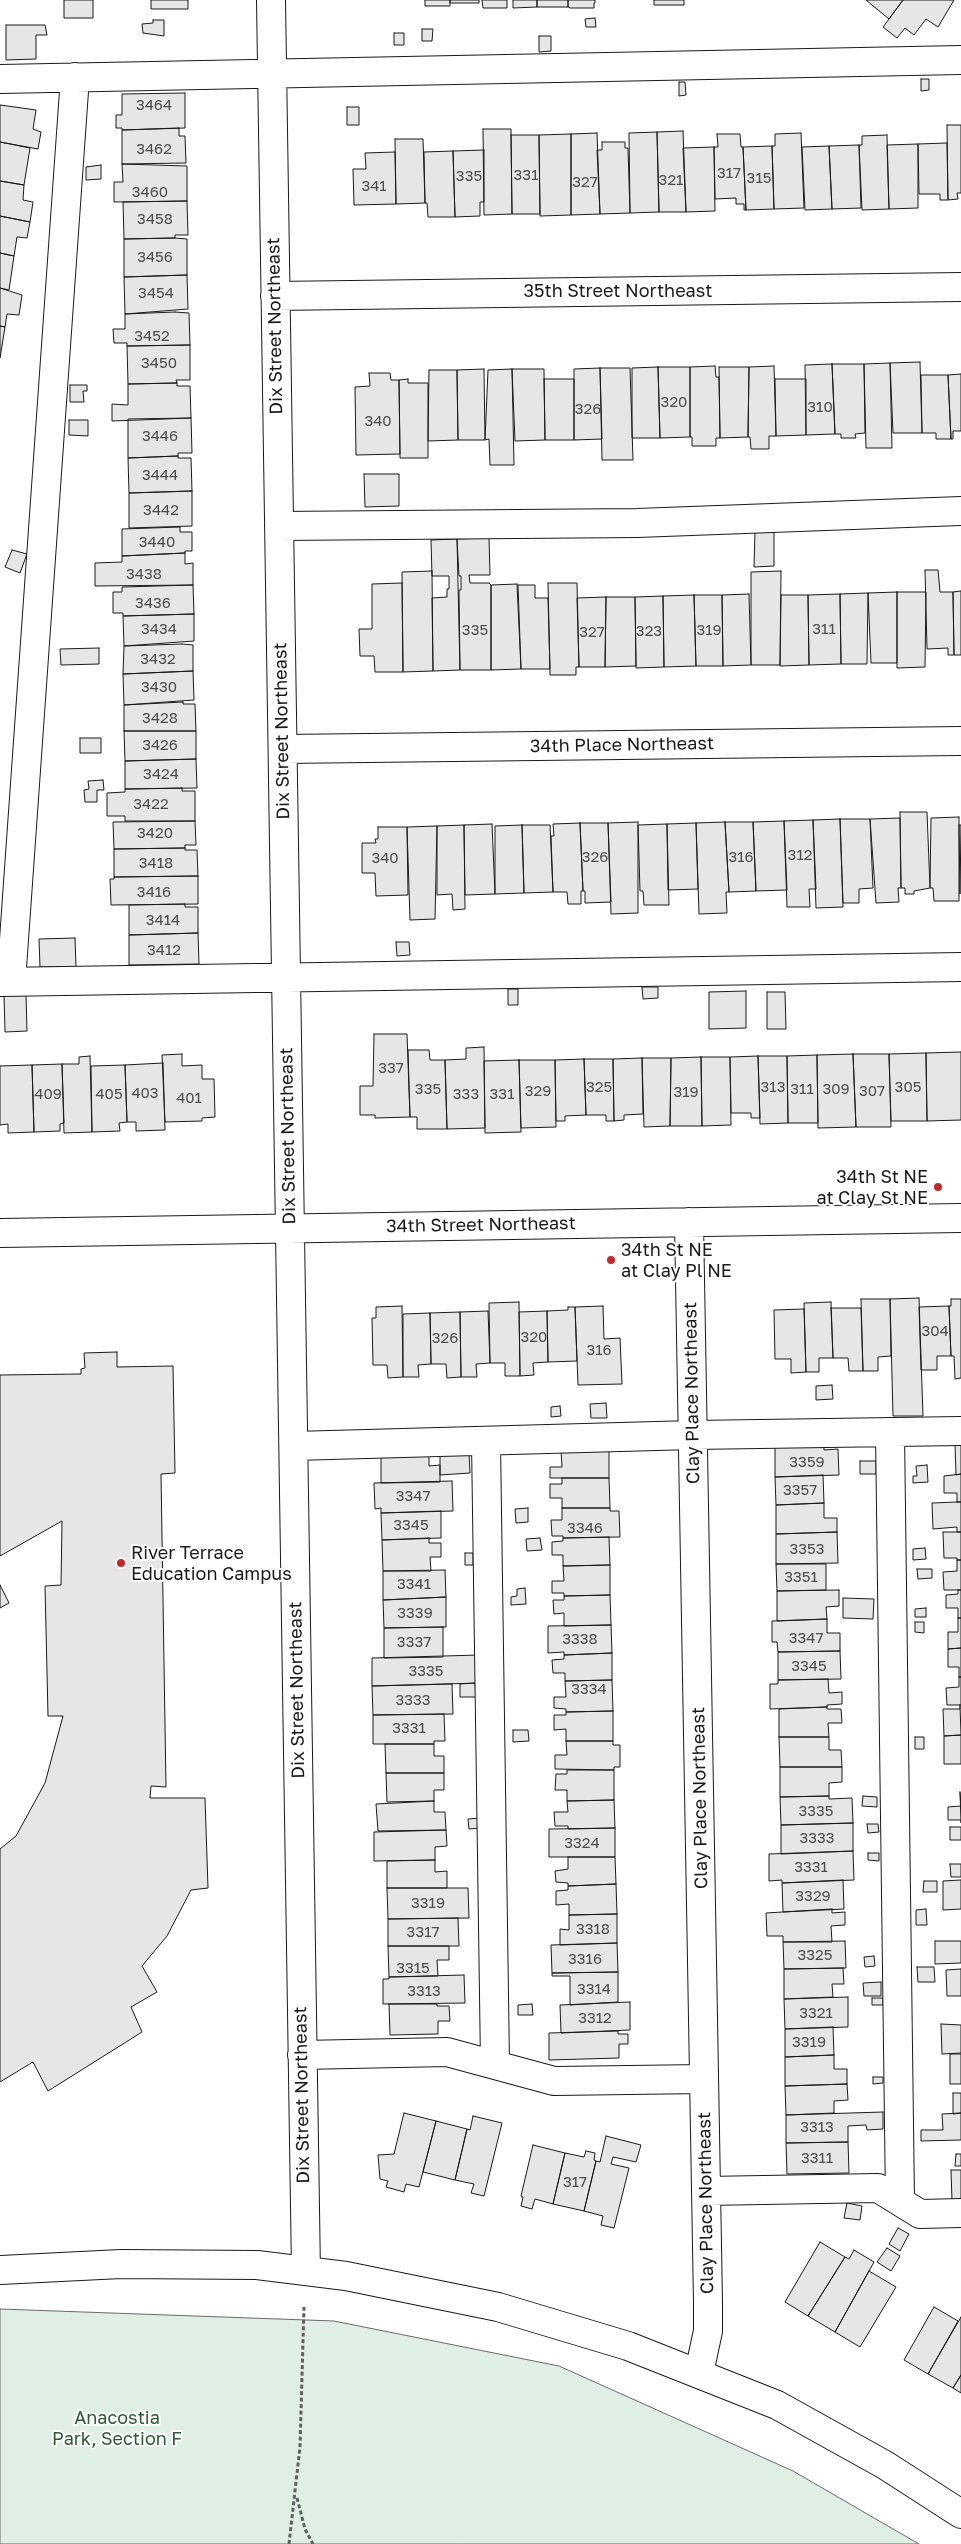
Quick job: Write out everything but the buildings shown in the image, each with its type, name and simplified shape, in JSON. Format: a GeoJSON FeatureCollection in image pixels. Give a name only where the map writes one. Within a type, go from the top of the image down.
{"type":"FeatureCollection","features":[{"type":"Feature","properties":{"kind":"street","name":"Dix Street Northeast"},"geometry":{"type":"LineString","coordinates":[[271,0],[306,2271]]}},
{"type":"Feature","properties":{"kind":"street"},"geometry":{"type":"LineString","coordinates":[[0,79],[272,72],[961,60]]}},
{"type":"Feature","properties":{"kind":"street"},"geometry":{"type":"LineString","coordinates":[[75,77],[6,982],[961,967]]}},
{"type":"Feature","properties":{"kind":"street","name":"35th Street Northeast"},"geometry":{"type":"LineString","coordinates":[[275,296],[961,287]]}},
{"type":"Feature","properties":{"kind":"street"},"geometry":{"type":"LineString","coordinates":[[279,526],[637,523],[961,511]]}},
{"type":"Feature","properties":{"kind":"street","name":"34th Place Northeast"},"geometry":{"type":"LineString","coordinates":[[283,749],[961,741]]}},
{"type":"Feature","properties":{"kind":"street","name":"34th Street Northeast"},"geometry":{"type":"LineString","coordinates":[[0,1233],[961,1218]]}},
{"type":"Feature","properties":{"kind":"street","name":"Clay Place Northeast"},"geometry":{"type":"LineString","coordinates":[[689,1222],[708,2331],[699,2373]]}},
{"type":"Feature","properties":{"kind":"street"},"geometry":{"type":"LineString","coordinates":[[294,1446],[693,1435],[961,1431]]}},
{"type":"Feature","properties":{"kind":"street"},"geometry":{"type":"LineString","coordinates":[[890,1432],[900,2201]]}},
{"type":"Feature","properties":{"kind":"street"},"geometry":{"type":"LineString","coordinates":[[486,1442],[495,2064]]}},
{"type":"Feature","properties":{"kind":"street"},"geometry":{"type":"LineString","coordinates":[[302,2055],[447,2052],[554,2081],[704,2079]]}},
{"type":"Feature","properties":{"kind":"street"},"geometry":{"type":"LineString","coordinates":[[706,2191],[878,2188],[920,2214],[961,2213]]}},
{"type":"Feature","properties":{"kind":"street"},"geometry":{"type":"LineString","coordinates":[[0,2270],[63,2266],[180,2263],[257,2265],[410,2288],[498,2307],[585,2332],[699,2373],[777,2405],[832,2434],[961,2514]]}},
{"type":"Feature","properties":{"kind":"path"},"geometry":{"type":"LineString","coordinates":[[289,2544],[300,2447],[306,2271]]}},
{"type":"Feature","properties":{"kind":"path"},"geometry":{"type":"LineString","coordinates":[[296,2495],[304,2529],[314,2544]]}},
{"type":"Feature","properties":{"kind":"green space","name":"Anacostia Park, Section F"},"geometry":{"type":"Polygon","coordinates":[[[0,2309],[334,2321],[559,2366],[793,2471],[919,2544],[0,2544],[0,2309]]]}},
{"type":"Feature","properties":{"kind":"place","name":"34th St NE at Clay St NE"},"geometry":{"type":"Point","coordinates":[938,1187]}},
{"type":"Feature","properties":{"kind":"place","name":"34th St NE at Clay Pl NE"},"geometry":{"type":"Point","coordinates":[611,1260]}},
{"type":"Feature","properties":{"kind":"place","name":"River Terrace Education Campus"},"geometry":{"type":"Point","coordinates":[121,1563]}}]}
